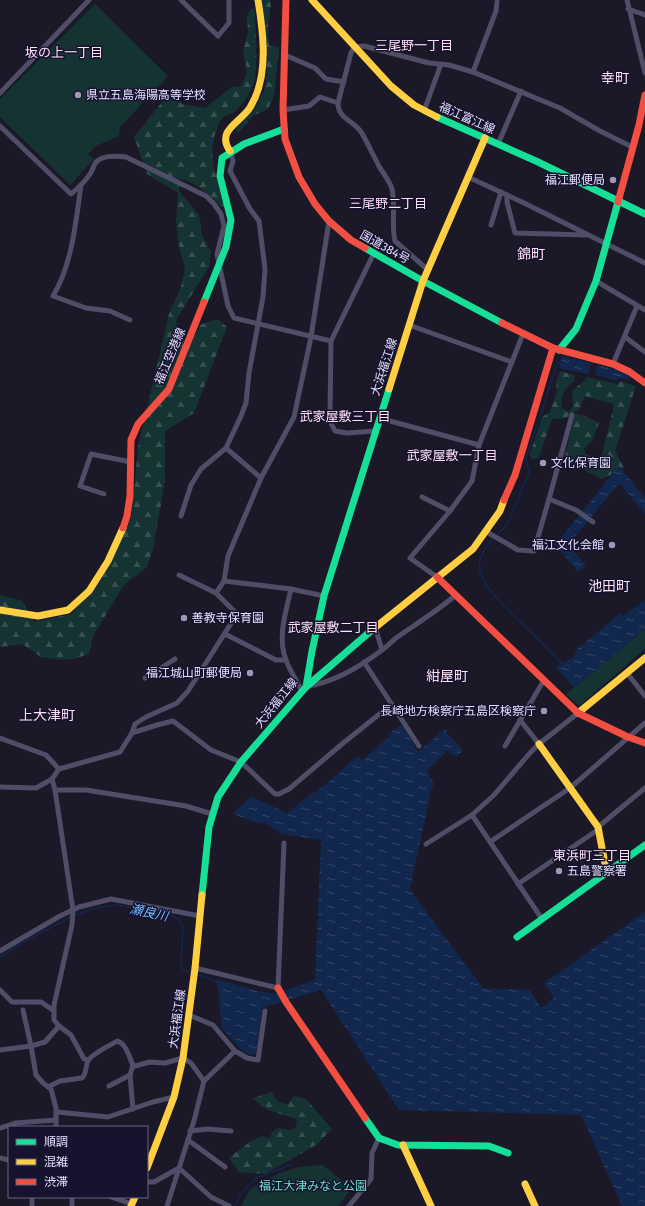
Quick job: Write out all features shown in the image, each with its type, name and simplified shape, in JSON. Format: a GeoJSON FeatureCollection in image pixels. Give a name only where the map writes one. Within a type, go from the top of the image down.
{"type":"FeatureCollection","features":[{"type":"Feature","properties":{"kind":"main road"},"geometry":{"type":"LineString","coordinates":[[258,0],[261,20],[262,65],[258,93],[248,109],[226,134],[226,143],[230,152],[259,138],[284,129]]}},
{"type":"Feature","properties":{"kind":"main road","name":"国道384号"},"geometry":{"type":"LineString","coordinates":[[286,0],[283,110],[284,129],[288,150],[299,177],[315,204],[329,221],[351,240],[423,281],[523,334],[556,349],[613,364],[630,372],[645,383]]}},
{"type":"Feature","properties":{"kind":"main road","name":"福江富江線"},"geometry":{"type":"LineString","coordinates":[[312,0],[396,92],[409,102],[424,111],[498,144],[645,214]]}},
{"type":"Feature","properties":{"kind":"main road"},"geometry":{"type":"LineString","coordinates":[[304,689],[375,627],[473,550],[500,511],[515,475],[556,349],[569,340],[576,329],[596,281],[607,245],[632,147],[642,126],[645,94]]}},
{"type":"Feature","properties":{"kind":"main road","name":"大浜福江線"},"geometry":{"type":"LineString","coordinates":[[148,1165],[174,1098],[183,1058],[195,968],[209,827],[212,814],[218,797],[241,762],[304,689],[324,596],[423,281],[485,138]]}},
{"type":"Feature","properties":{"kind":"main road","name":"福江空港線"},"geometry":{"type":"LineString","coordinates":[[0,610],[38,616],[55,614],[68,610],[89,590],[117,544],[127,516],[130,496],[132,440],[138,424],[169,389],[226,247],[231,220],[220,176],[222,158],[230,152]]}},
{"type":"Feature","properties":{"kind":"main road"},"geometry":{"type":"LineString","coordinates":[[437,577],[578,713],[645,744]]}},
{"type":"Feature","properties":{"kind":"main road"},"geometry":{"type":"LineString","coordinates":[[578,713],[645,658]]}},
{"type":"Feature","properties":{"kind":"main road"},"geometry":{"type":"LineString","coordinates":[[539,744],[599,828],[605,864],[608,871]]}},
{"type":"Feature","properties":{"kind":"main road"},"geometry":{"type":"LineString","coordinates":[[517,937],[645,846]]}},
{"type":"Feature","properties":{"kind":"main road"},"geometry":{"type":"LineString","coordinates":[[278,988],[374,1132],[380,1138],[398,1145],[489,1146],[508,1153]]}},
{"type":"Feature","properties":{"kind":"main road"},"geometry":{"type":"LineString","coordinates":[[403,1145],[431,1206]]}},
{"type":"Feature","properties":{"kind":"main road"},"geometry":{"type":"LineString","coordinates":[[525,1184],[535,1206]]}},
{"type":"Feature","properties":{"kind":"street"},"geometry":{"type":"LineString","coordinates":[[0,93],[89,0]]}},
{"type":"Feature","properties":{"kind":"street"},"geometry":{"type":"LineString","coordinates":[[184,1],[218,36],[229,22],[229,0]]}},
{"type":"Feature","properties":{"kind":"street"},"geometry":{"type":"LineString","coordinates":[[627,0],[645,73]]}},
{"type":"Feature","properties":{"kind":"street"},"geometry":{"type":"LineString","coordinates":[[473,72],[496,11],[497,2]]}},
{"type":"Feature","properties":{"kind":"street"},"geometry":{"type":"LineString","coordinates":[[628,9],[645,15]]}},
{"type":"Feature","properties":{"kind":"street"},"geometry":{"type":"LineString","coordinates":[[428,270],[395,241],[392,188],[356,125],[338,111],[338,103],[351,53],[355,47],[364,46],[429,63],[449,65],[473,72],[560,108],[632,147]]}},
{"type":"Feature","properties":{"kind":"street"},"geometry":{"type":"LineString","coordinates":[[285,55],[315,68],[326,79],[344,82]]}},
{"type":"Feature","properties":{"kind":"street"},"geometry":{"type":"LineString","coordinates":[[424,111],[441,64]]}},
{"type":"Feature","properties":{"kind":"street"},"geometry":{"type":"LineString","coordinates":[[498,144],[521,91]]}},
{"type":"Feature","properties":{"kind":"street"},"geometry":{"type":"LineString","coordinates":[[283,110],[309,106],[320,97],[338,103]]}},
{"type":"Feature","properties":{"kind":"street"},"geometry":{"type":"LineString","coordinates":[[0,126],[71,194],[91,173],[96,162],[104,158],[120,156],[126,157],[206,196],[221,214],[224,226],[218,254],[224,287],[231,314],[234,318],[331,341]]}},
{"type":"Feature","properties":{"kind":"street"},"geometry":{"type":"LineString","coordinates":[[181,516],[192,485],[201,469],[226,448],[246,403],[249,373],[263,297],[265,268],[259,221],[250,209],[230,171],[233,161],[230,152]]}},
{"type":"Feature","properties":{"kind":"street"},"geometry":{"type":"LineString","coordinates":[[468,177],[645,263]]}},
{"type":"Feature","properties":{"kind":"street"},"geometry":{"type":"LineString","coordinates":[[81,185],[64,270],[53,296],[86,308],[110,311],[130,320]]}},
{"type":"Feature","properties":{"kind":"street"},"geometry":{"type":"LineString","coordinates":[[491,225],[501,192]]}},
{"type":"Feature","properties":{"kind":"street"},"geometry":{"type":"LineString","coordinates":[[507,195],[507,202],[515,233],[589,235]]}},
{"type":"Feature","properties":{"kind":"street"},"geometry":{"type":"LineString","coordinates":[[216,593],[224,582],[228,556],[261,478],[294,417],[311,337],[329,221]]}},
{"type":"Feature","properties":{"kind":"street"},"geometry":{"type":"LineString","coordinates":[[374,253],[331,341],[330,415],[335,431],[347,433],[375,431]]}},
{"type":"Feature","properties":{"kind":"street"},"geometry":{"type":"LineString","coordinates":[[596,281],[645,310]]}},
{"type":"Feature","properties":{"kind":"street"},"geometry":{"type":"LineString","coordinates":[[613,364],[637,306]]}},
{"type":"Feature","properties":{"kind":"street"},"geometry":{"type":"LineString","coordinates":[[409,325],[512,362]]}},
{"type":"Feature","properties":{"kind":"street"},"geometry":{"type":"LineString","coordinates":[[437,577],[410,558],[450,512],[472,481],[479,445],[523,334]]}},
{"type":"Feature","properties":{"kind":"street"},"geometry":{"type":"LineString","coordinates":[[625,337],[645,352]]}},
{"type":"Feature","properties":{"kind":"street"},"geometry":{"type":"LineString","coordinates":[[485,531],[518,550],[534,551],[550,499],[572,415]]}},
{"type":"Feature","properties":{"kind":"street"},"geometry":{"type":"LineString","coordinates":[[379,418],[479,445]]}},
{"type":"Feature","properties":{"kind":"street"},"geometry":{"type":"LineString","coordinates":[[226,448],[261,478]]}},
{"type":"Feature","properties":{"kind":"street"},"geometry":{"type":"LineString","coordinates":[[104,494],[80,486],[91,454],[131,462]]}},
{"type":"Feature","properties":{"kind":"street"},"geometry":{"type":"LineString","coordinates":[[422,498],[450,512]]}},
{"type":"Feature","properties":{"kind":"street"},"geometry":{"type":"LineString","coordinates":[[550,499],[576,510],[593,522]]}},
{"type":"Feature","properties":{"kind":"street"},"geometry":{"type":"LineString","coordinates":[[0,787],[36,788],[52,779],[59,769],[120,752],[132,733],[135,724],[146,717],[178,703],[185,695],[225,634],[236,614],[216,593],[179,575]]}},
{"type":"Feature","properties":{"kind":"street"},"geometry":{"type":"LineString","coordinates":[[224,582],[291,589],[324,596]]}},
{"type":"Feature","properties":{"kind":"street"},"geometry":{"type":"LineString","coordinates":[[291,589],[282,628],[282,642],[286,660],[304,689],[336,679],[364,662],[456,595]]}},
{"type":"Feature","properties":{"kind":"street"},"geometry":{"type":"LineString","coordinates":[[375,627],[382,650]]}},
{"type":"Feature","properties":{"kind":"street"},"geometry":{"type":"LineString","coordinates":[[225,634],[276,660],[286,660]]}},
{"type":"Feature","properties":{"kind":"street"},"geometry":{"type":"LineString","coordinates":[[145,678],[175,660]]}},
{"type":"Feature","properties":{"kind":"street"},"geometry":{"type":"LineString","coordinates":[[364,662],[419,746]]}},
{"type":"Feature","properties":{"kind":"street"},"geometry":{"type":"LineString","coordinates":[[627,672],[644,693]]}},
{"type":"Feature","properties":{"kind":"street"},"geometry":{"type":"LineString","coordinates":[[505,746],[544,680]]}},
{"type":"Feature","properties":{"kind":"street"},"geometry":{"type":"LineString","coordinates":[[132,733],[173,721],[211,750],[241,762],[275,794],[279,794],[289,789],[392,704]]}},
{"type":"Feature","properties":{"kind":"street"},"geometry":{"type":"LineString","coordinates":[[426,844],[472,815],[494,795],[539,744],[578,713]]}},
{"type":"Feature","properties":{"kind":"street"},"geometry":{"type":"LineString","coordinates":[[520,720],[539,744]]}},
{"type":"Feature","properties":{"kind":"street"},"geometry":{"type":"LineString","coordinates":[[490,842],[570,788],[645,722]]}},
{"type":"Feature","properties":{"kind":"street"},"geometry":{"type":"LineString","coordinates":[[0,738],[46,755],[59,769]]}},
{"type":"Feature","properties":{"kind":"street"},"geometry":{"type":"LineString","coordinates":[[52,779],[55,790],[73,910],[72,925],[54,1005],[54,1020],[71,1035],[84,1059],[88,1060]]}},
{"type":"Feature","properties":{"kind":"street"},"geometry":{"type":"LineString","coordinates":[[518,884],[599,828],[645,788]]}},
{"type":"Feature","properties":{"kind":"street"},"geometry":{"type":"LineString","coordinates":[[55,790],[86,790],[186,806],[212,814]]}},
{"type":"Feature","properties":{"kind":"street"},"geometry":{"type":"LineString","coordinates":[[472,815],[542,919]]}},
{"type":"Feature","properties":{"kind":"street"},"geometry":{"type":"LineString","coordinates":[[195,968],[278,988],[284,843]]}},
{"type":"Feature","properties":{"kind":"street"},"geometry":{"type":"LineString","coordinates":[[0,951],[60,916],[73,910],[111,899],[200,916]]}},
{"type":"Feature","properties":{"kind":"street"},"geometry":{"type":"LineString","coordinates":[[0,990],[12,1002],[40,1002],[54,1011]]}},
{"type":"Feature","properties":{"kind":"street"},"geometry":{"type":"LineString","coordinates":[[23,1010],[36,1075],[42,1083],[50,1089],[57,1112],[56,1126]]}},
{"type":"Feature","properties":{"kind":"street"},"geometry":{"type":"LineString","coordinates":[[189,1015],[213,1025],[235,1051],[247,1058],[258,1060],[266,1011]]}},
{"type":"Feature","properties":{"kind":"street"},"geometry":{"type":"LineString","coordinates":[[0,1050],[31,1046],[45,1042],[59,1026]]}},
{"type":"Feature","properties":{"kind":"street"},"geometry":{"type":"LineString","coordinates":[[48,1087],[60,1081],[82,1078],[86,1074],[88,1060],[117,1041],[123,1044],[133,1065],[130,1075],[133,1109]]}},
{"type":"Feature","properties":{"kind":"street"},"geometry":{"type":"LineString","coordinates":[[167,1206],[188,1140],[204,1081],[235,1051]]}},
{"type":"Feature","properties":{"kind":"street"},"geometry":{"type":"LineString","coordinates":[[133,1065],[135,1066],[150,1062],[165,1063],[183,1058],[190,1063],[204,1081]]}},
{"type":"Feature","properties":{"kind":"street"},"geometry":{"type":"LineString","coordinates":[[109,1086],[130,1075]]}},
{"type":"Feature","properties":{"kind":"street"},"geometry":{"type":"LineString","coordinates":[[57,1112],[108,1117],[153,1102],[174,1098]]}},
{"type":"Feature","properties":{"kind":"street"},"geometry":{"type":"LineString","coordinates":[[0,1128],[16,1123],[56,1120]]}},
{"type":"Feature","properties":{"kind":"street"},"geometry":{"type":"LineString","coordinates":[[190,1131],[208,1129],[231,1131]]}},
{"type":"Feature","properties":{"kind":"street"},"geometry":{"type":"LineString","coordinates":[[349,1206],[371,1179],[372,1153],[380,1138]]}},
{"type":"Feature","properties":{"kind":"street"},"geometry":{"type":"LineString","coordinates":[[188,1140],[225,1167]]}},
{"type":"Feature","properties":{"kind":"street"},"geometry":{"type":"LineString","coordinates":[[148,1182],[154,1182],[179,1168]]}},
{"type":"Feature","properties":{"kind":"street"},"geometry":{"type":"LineString","coordinates":[[179,1168],[211,1198],[229,1206]]}},
{"type":"Feature","properties":{"kind":"street"},"geometry":{"type":"LineString","coordinates":[[115,1198],[133,1202]]}},
{"type":"Feature","properties":{"kind":"green space"},"geometry":{"type":"Polygon","coordinates":[[[262,0],[270,0],[271,6],[268,23],[269,46],[279,47],[274,96],[268,109],[253,116],[238,133],[235,129],[256,105],[265,87],[267,63],[265,21],[262,0]]]}},
{"type":"Feature","properties":{"kind":"green space","name":"県立五島海陽高等学校"},"geometry":{"type":"Polygon","coordinates":[[[95,4],[168,76],[120,127],[119,136],[96,146],[88,154],[94,159],[70,185],[0,117],[0,99],[95,4]]]}},
{"type":"Feature","properties":{"kind":"green space"},"geometry":{"type":"Polygon","coordinates":[[[251,9],[255,9],[255,79],[247,97],[239,107],[233,113],[221,119],[214,139],[214,168],[227,206],[221,207],[197,186],[180,179],[179,191],[199,215],[202,235],[211,251],[209,267],[176,320],[179,339],[191,343],[200,325],[213,320],[219,320],[227,327],[194,413],[165,431],[165,481],[153,549],[147,567],[124,585],[93,636],[89,654],[63,660],[41,657],[22,644],[0,647],[0,595],[22,601],[34,622],[71,614],[115,555],[132,514],[138,447],[169,314],[181,287],[185,268],[178,242],[176,221],[178,193],[147,174],[134,137],[166,97],[176,98],[182,104],[205,108],[233,86],[240,87],[247,71],[243,51],[248,32],[247,16],[251,9]]]}},
{"type":"Feature","properties":{"kind":"green space"},"geometry":{"type":"Polygon","coordinates":[[[560,371],[574,375],[574,381],[565,390],[562,396],[562,408],[568,412],[573,407],[572,391],[587,377],[618,384],[620,381],[636,386],[615,451],[624,468],[602,479],[564,460],[575,414],[583,415],[599,423],[592,441],[584,448],[586,455],[596,458],[602,454],[613,404],[585,396],[579,410],[565,418],[552,419],[539,457],[532,460],[530,454],[542,417],[550,412],[557,391],[556,383],[560,371]]]}},
{"type":"Feature","properties":{"kind":"green space"},"geometry":{"type":"Polygon","coordinates":[[[645,630],[645,649],[579,706],[566,694],[645,630]]]}},
{"type":"Feature","properties":{"kind":"green space"},"geometry":{"type":"Polygon","coordinates":[[[272,1092],[278,1102],[288,1104],[294,1096],[306,1099],[332,1129],[316,1145],[265,1174],[239,1172],[229,1158],[251,1141],[263,1136],[270,1139],[272,1132],[278,1128],[291,1130],[296,1127],[297,1119],[267,1109],[253,1098],[272,1092]]]}},
{"type":"Feature","properties":{"kind":"green space","name":"福江大津みなと公園"},"geometry":{"type":"Polygon","coordinates":[[[323,1165],[347,1185],[353,1187],[338,1206],[241,1206],[251,1188],[280,1173],[299,1167],[323,1165]]]}},
{"type":"Feature","properties":{"kind":"water"},"geometry":{"type":"Polygon","coordinates":[[[562,356],[591,363],[588,374],[559,368],[562,356]]]}},
{"type":"Feature","properties":{"kind":"water"},"geometry":{"type":"Polygon","coordinates":[[[598,365],[619,370],[630,377],[629,380],[618,378],[617,381],[595,375],[598,365]]]}},
{"type":"Feature","properties":{"kind":"water"},"geometry":{"type":"Polygon","coordinates":[[[619,466],[645,498],[645,514],[620,484],[617,486],[568,545],[586,565],[578,572],[555,545],[619,466]]]}},
{"type":"Feature","properties":{"kind":"water"},"geometry":{"type":"Polygon","coordinates":[[[645,600],[645,630],[574,687],[556,668],[574,657],[577,649],[621,613],[623,616],[645,600]]]}},
{"type":"Feature","properties":{"kind":"water"},"geometry":{"type":"Polygon","coordinates":[[[402,725],[418,752],[446,729],[447,733],[463,750],[457,757],[446,751],[427,770],[434,784],[430,792],[431,794],[428,801],[410,889],[483,988],[530,990],[541,1008],[554,998],[544,983],[645,912],[645,1206],[622,1206],[581,1115],[399,1110],[321,990],[262,1008],[256,1054],[252,1055],[243,1052],[222,1028],[217,979],[274,994],[315,980],[321,840],[281,834],[264,822],[260,824],[233,814],[249,798],[252,797],[287,813],[314,792],[315,793],[358,756],[362,760],[389,737],[388,734],[402,725]]]}},
{"type":"Feature","properties":{"kind":"waterway"},"geometry":{"type":"LineString","coordinates":[[496,536],[507,525],[529,473],[526,458],[557,364],[561,362]]}},
{"type":"Feature","properties":{"kind":"waterway"},"geometry":{"type":"LineString","coordinates":[[494,538],[485,549],[481,557],[479,566],[483,579],[503,605],[563,665]]}},
{"type":"Feature","properties":{"kind":"waterway","name":"瀬良川"},"geometry":{"type":"LineString","coordinates":[[75,915],[100,907],[117,905],[171,915],[179,920],[183,928],[181,966],[184,970],[193,973]]}},
{"type":"Feature","properties":{"kind":"waterway","name":"瀬良川"},"geometry":{"type":"LineString","coordinates":[[0,957],[22,943],[71,917]]}},
{"type":"Feature","properties":{"kind":"waterway","name":"瀬良川"},"geometry":{"type":"LineString","coordinates":[[196,974],[214,980],[218,984]]}},
{"type":"Feature","properties":{"kind":"waterway"},"geometry":{"type":"LineString","coordinates":[[235,1206],[240,1195],[256,1178],[291,1165]]}},
{"type":"Feature","properties":{"kind":"traffic: fast"},"geometry":{"type":"LineString","coordinates":[[437,117],[536,161],[645,214]]}},
{"type":"Feature","properties":{"kind":"traffic: fast"},"geometry":{"type":"LineString","coordinates":[[204,302],[226,247],[231,220],[220,176],[222,158],[244,144],[284,129]]}},
{"type":"Feature","properties":{"kind":"traffic: fast"},"geometry":{"type":"LineString","coordinates":[[559,350],[576,329],[596,281],[618,202]]}},
{"type":"Feature","properties":{"kind":"traffic: fast"},"geometry":{"type":"LineString","coordinates":[[365,248],[502,323]]}},
{"type":"Feature","properties":{"kind":"traffic: fast"},"geometry":{"type":"LineString","coordinates":[[306,687],[324,596],[389,389]]}},
{"type":"Feature","properties":{"kind":"traffic: fast"},"geometry":{"type":"LineString","coordinates":[[202,895],[209,827],[218,797],[241,762],[306,687],[372,630]]}},
{"type":"Feature","properties":{"kind":"traffic: fast"},"geometry":{"type":"LineString","coordinates":[[517,937],[645,845]]}},
{"type":"Feature","properties":{"kind":"traffic: fast"},"geometry":{"type":"LineString","coordinates":[[365,1118],[379,1138],[398,1145],[489,1146],[508,1153]]}},
{"type":"Feature","properties":{"kind":"traffic: slow"},"geometry":{"type":"LineString","coordinates":[[230,151],[226,144],[227,133],[251,106],[262,74],[263,37],[258,0]]}},
{"type":"Feature","properties":{"kind":"traffic: slow"},"geometry":{"type":"LineString","coordinates":[[312,0],[391,86],[414,105],[437,117]]}},
{"type":"Feature","properties":{"kind":"traffic: slow"},"geometry":{"type":"LineString","coordinates":[[389,389],[423,281],[485,138]]}},
{"type":"Feature","properties":{"kind":"traffic: slow"},"geometry":{"type":"LineString","coordinates":[[372,630],[473,549],[500,511],[504,500]]}},
{"type":"Feature","properties":{"kind":"traffic: slow"},"geometry":{"type":"LineString","coordinates":[[0,610],[38,616],[68,610],[89,591],[108,561],[123,528]]}},
{"type":"Feature","properties":{"kind":"traffic: slow"},"geometry":{"type":"LineString","coordinates":[[578,713],[645,658]]}},
{"type":"Feature","properties":{"kind":"traffic: slow"},"geometry":{"type":"LineString","coordinates":[[539,744],[598,827],[605,864],[608,871]]}},
{"type":"Feature","properties":{"kind":"traffic: slow"},"geometry":{"type":"LineString","coordinates":[[148,1165],[174,1097],[183,1058],[195,968],[202,895]]}},
{"type":"Feature","properties":{"kind":"traffic: slow"},"geometry":{"type":"LineString","coordinates":[[403,1145],[431,1206]]}},
{"type":"Feature","properties":{"kind":"traffic: slow"},"geometry":{"type":"LineString","coordinates":[[525,1184],[535,1206]]}},
{"type":"Feature","properties":{"kind":"traffic: slow"},"geometry":{"type":"LineString","coordinates":[[131,1206],[135,1198]]}},
{"type":"Feature","properties":{"kind":"traffic: jam"},"geometry":{"type":"LineString","coordinates":[[286,0],[283,110],[285,139],[299,177],[315,204],[329,221],[351,240],[365,248]]}},
{"type":"Feature","properties":{"kind":"traffic: jam"},"geometry":{"type":"LineString","coordinates":[[618,202],[639,125],[645,95]]}},
{"type":"Feature","properties":{"kind":"traffic: jam"},"geometry":{"type":"LineString","coordinates":[[123,528],[127,516],[130,496],[131,440],[138,424],[169,389],[204,302]]}},
{"type":"Feature","properties":{"kind":"traffic: jam"},"geometry":{"type":"LineString","coordinates":[[502,323],[553,348],[613,364],[630,372],[645,383]]}},
{"type":"Feature","properties":{"kind":"traffic: jam"},"geometry":{"type":"LineString","coordinates":[[504,500],[515,475],[553,348]]}},
{"type":"Feature","properties":{"kind":"traffic: jam"},"geometry":{"type":"LineString","coordinates":[[437,577],[578,713],[628,737],[645,743]]}},
{"type":"Feature","properties":{"kind":"traffic: jam"},"geometry":{"type":"LineString","coordinates":[[278,988],[365,1118]]}},
{"type":"Feature","properties":{"kind":"place","name":"県立五島海陽高等学校"},"geometry":{"type":"Point","coordinates":[78,95]}},
{"type":"Feature","properties":{"kind":"place","name":"福江郵便局"},"geometry":{"type":"Point","coordinates":[613,180]}},
{"type":"Feature","properties":{"kind":"place","name":"文化保育園"},"geometry":{"type":"Point","coordinates":[543,463]}},
{"type":"Feature","properties":{"kind":"place","name":"福江文化会館"},"geometry":{"type":"Point","coordinates":[612,545]}},
{"type":"Feature","properties":{"kind":"place","name":"善教寺保育園"},"geometry":{"type":"Point","coordinates":[184,618]}},
{"type":"Feature","properties":{"kind":"place","name":"福江城山町郵便局"},"geometry":{"type":"Point","coordinates":[250,673]}},
{"type":"Feature","properties":{"kind":"place","name":"長崎地方検察庁五島区検察庁"},"geometry":{"type":"Point","coordinates":[544,711]}},
{"type":"Feature","properties":{"kind":"place","name":"五島警察署"},"geometry":{"type":"Point","coordinates":[559,871]}},
{"type":"Feature","properties":{"kind":"district","name":"三尾野一丁目"},"geometry":{"type":"Point","coordinates":[414,45]}},
{"type":"Feature","properties":{"kind":"district","name":"坂の上一丁目"},"geometry":{"type":"Point","coordinates":[64,52]}},
{"type":"Feature","properties":{"kind":"district","name":"幸町"},"geometry":{"type":"Point","coordinates":[615,78]}},
{"type":"Feature","properties":{"kind":"district","name":"三尾野二丁目"},"geometry":{"type":"Point","coordinates":[388,203]}},
{"type":"Feature","properties":{"kind":"district","name":"錦町"},"geometry":{"type":"Point","coordinates":[531,254]}},
{"type":"Feature","properties":{"kind":"district","name":"武家屋敷三丁目"},"geometry":{"type":"Point","coordinates":[345,416]}},
{"type":"Feature","properties":{"kind":"district","name":"武家屋敷一丁目"},"geometry":{"type":"Point","coordinates":[452,455]}},
{"type":"Feature","properties":{"kind":"district","name":"池田町"},"geometry":{"type":"Point","coordinates":[609,586]}},
{"type":"Feature","properties":{"kind":"district","name":"武家屋敷二丁目"},"geometry":{"type":"Point","coordinates":[333,627]}},
{"type":"Feature","properties":{"kind":"district","name":"紺屋町"},"geometry":{"type":"Point","coordinates":[447,676]}},
{"type":"Feature","properties":{"kind":"district","name":"上大津町"},"geometry":{"type":"Point","coordinates":[47,715]}},
{"type":"Feature","properties":{"kind":"district","name":"東浜町三丁目"},"geometry":{"type":"Point","coordinates":[592,855]}}]}
